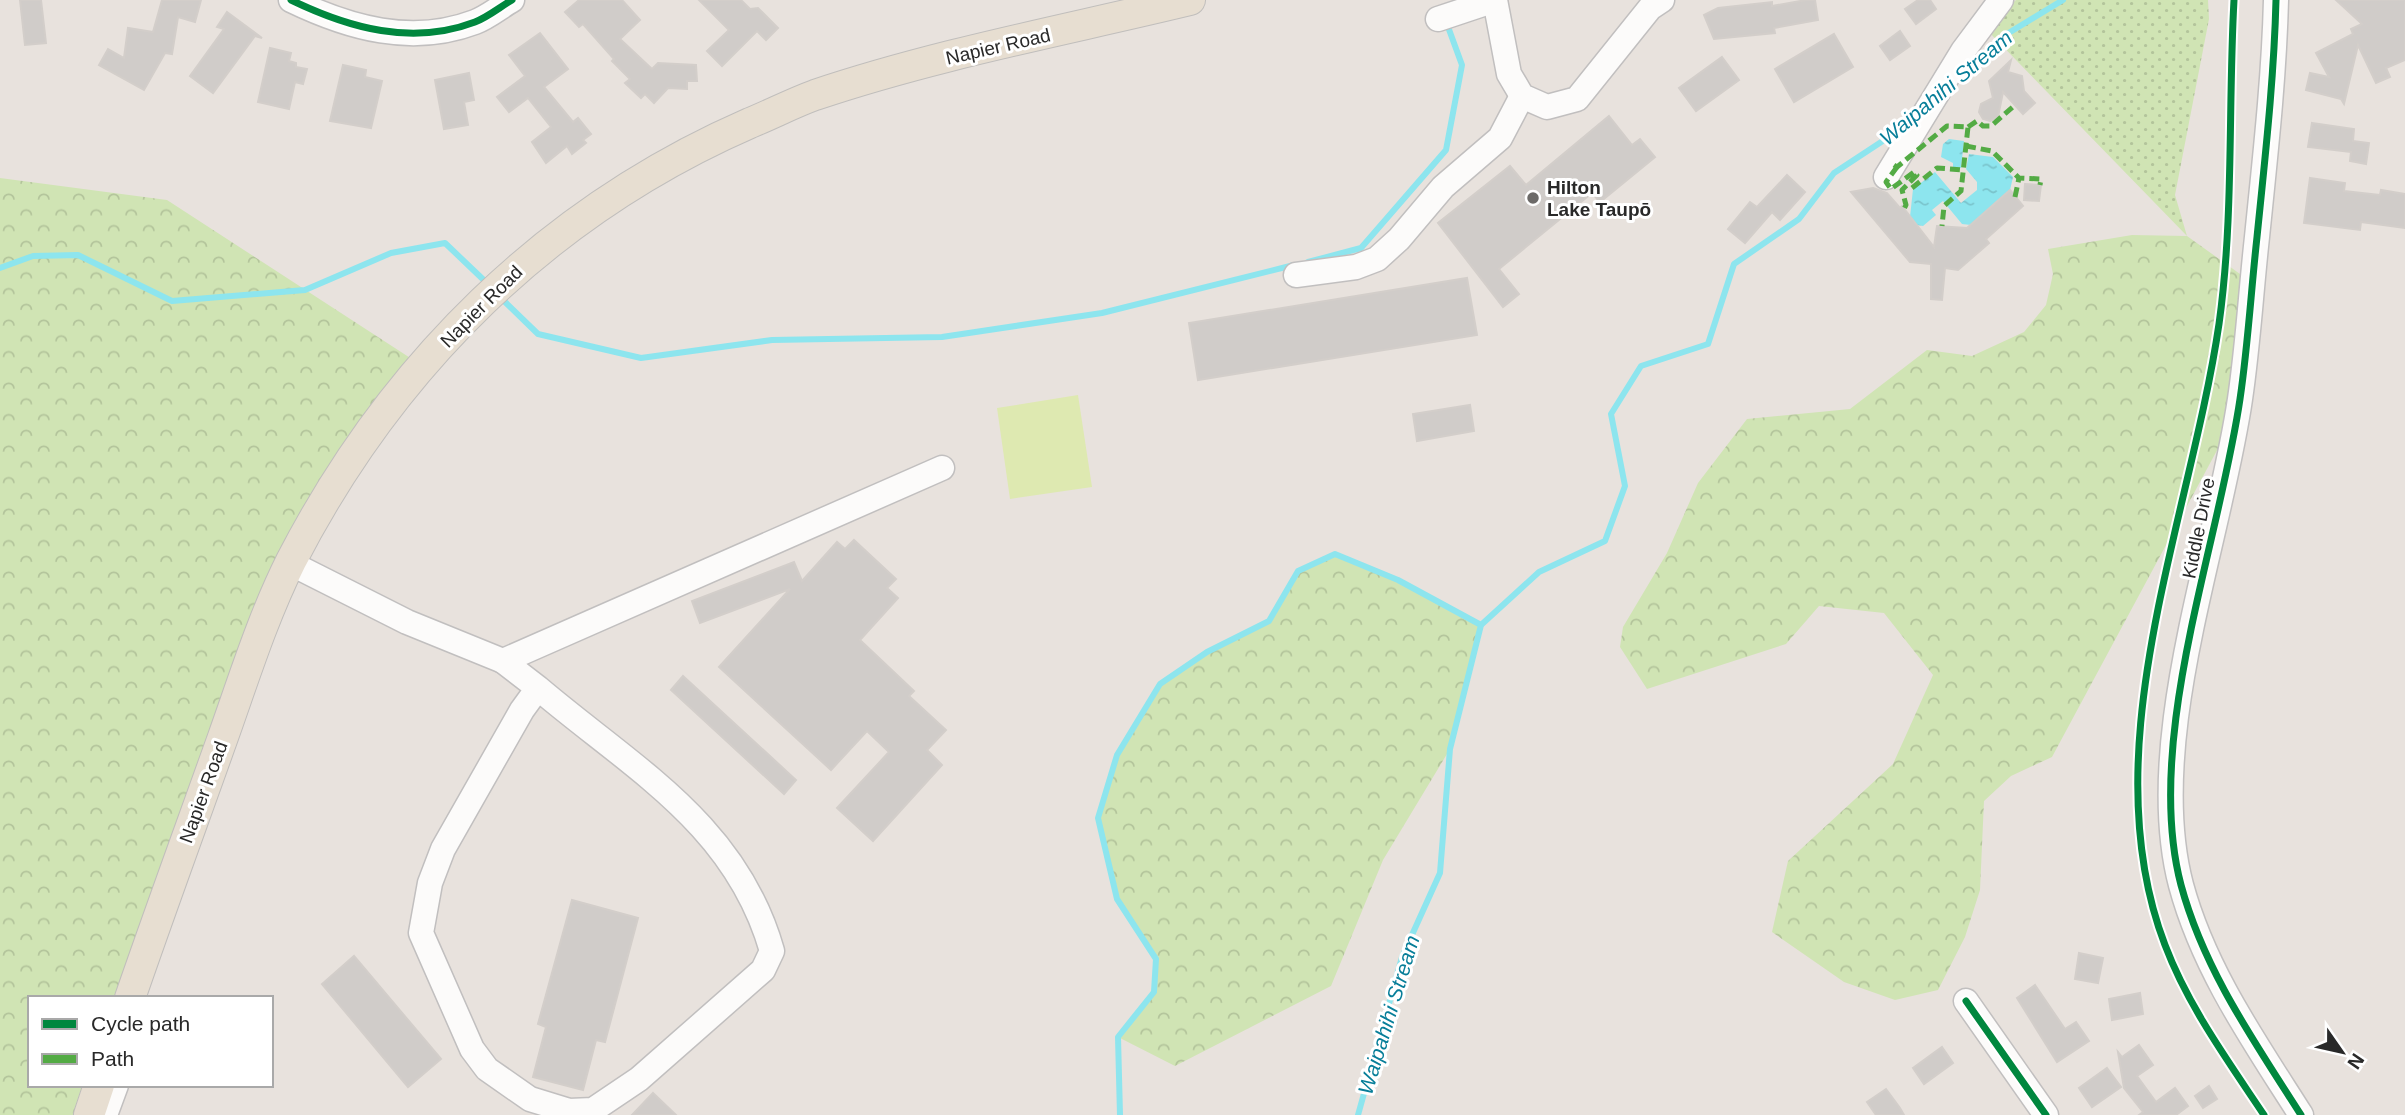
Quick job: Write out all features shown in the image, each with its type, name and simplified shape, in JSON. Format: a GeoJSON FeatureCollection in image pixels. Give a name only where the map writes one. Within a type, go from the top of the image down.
{"type":"FeatureCollection","features":[{"type":"Feature","properties":{"kind":"main road","name":"Napier Road"},"geometry":{"type":"LineString","coordinates":[[131,996],[262,628],[290,563],[345,466],[417,371],[532,254],[595,207],[704,144],[814,96],[937,61],[1190,0]]}},
{"type":"Feature","properties":{"kind":"main road"},"geometry":{"type":"LineString","coordinates":[[89,1115],[98,1087]]}},
{"type":"Feature","properties":{"kind":"street"},"geometry":{"type":"LineString","coordinates":[[291,0],[361,27],[400,35],[434,33],[476,22],[512,0]]}},
{"type":"Feature","properties":{"kind":"street"},"geometry":{"type":"LineString","coordinates":[[1438,19],[1495,0],[1509,74],[1522,96],[1548,107],[1577,99],[1650,8],[1662,0]]}},
{"type":"Feature","properties":{"kind":"street"},"geometry":{"type":"LineString","coordinates":[[1886,177],[1963,51],[2001,0]]}},
{"type":"Feature","properties":{"kind":"street","name":"Kiddle Drive"},"geometry":{"type":"LineString","coordinates":[[2276,0],[2274,66],[2240,400],[2184,678],[2172,762],[2171,817],[2181,883],[2205,954],[2232,1008],[2301,1115]]}},
{"type":"Feature","properties":{"kind":"street"},"geometry":{"type":"LineString","coordinates":[[1296,275],[1356,267],[1377,259],[1399,239],[1443,187],[1500,138],[1522,96]]}},
{"type":"Feature","properties":{"kind":"street"},"geometry":{"type":"LineString","coordinates":[[503,661],[942,468]]}},
{"type":"Feature","properties":{"kind":"street"},"geometry":{"type":"LineString","coordinates":[[290,563],[408,622],[503,661],[538,688],[675,797],[717,842],[762,917],[772,951],[764,970],[639,1079],[593,1110],[569,1111],[530,1099],[487,1069],[472,1049],[421,933],[430,883],[443,849],[522,710],[538,688]]}},
{"type":"Feature","properties":{"kind":"street"},"geometry":{"type":"LineString","coordinates":[[143,996],[155,928]]}},
{"type":"Feature","properties":{"kind":"street"},"geometry":{"type":"LineString","coordinates":[[1966,1001],[2046,1115]]}},
{"type":"Feature","properties":{"kind":"street"},"geometry":{"type":"LineString","coordinates":[[105,1115],[115,1087]]}},
{"type":"Feature","properties":{"kind":"green space"},"geometry":{"type":"Polygon","coordinates":[[[2016,0],[2208,0],[2209,19],[2175,195],[2187,236],[1985,28],[2016,0]]]}},
{"type":"Feature","properties":{"kind":"green space"},"geometry":{"type":"Polygon","coordinates":[[[0,178],[167,200],[418,363],[292,558],[131,996],[28,996],[28,1087],[99,1087],[89,1115],[0,1115],[0,178]]]}},
{"type":"Feature","properties":{"kind":"green space"},"geometry":{"type":"Polygon","coordinates":[[[2132,235],[2187,236],[2254,284],[2229,428],[2052,757],[2011,776],[1984,801],[1980,890],[1965,937],[1938,990],[1895,1000],[1844,982],[1772,932],[1788,861],[1893,764],[1933,675],[1884,613],[1819,606],[1786,644],[1647,689],[1620,647],[1623,627],[1667,553],[1698,483],[1747,419],[1850,409],[1927,350],[1972,356],[2024,332],[2046,305],[2053,274],[2048,249],[2132,235]]]}},
{"type":"Feature","properties":{"kind":"green space"},"geometry":{"type":"Polygon","coordinates":[[[1078,395],[1092,487],[1010,499],[997,408],[1078,395]]]}},
{"type":"Feature","properties":{"kind":"green space"},"geometry":{"type":"Polygon","coordinates":[[[1335,554],[1398,580],[1481,625],[1450,749],[1383,860],[1331,986],[1175,1066],[1118,1037],[1154,992],[1156,959],[1117,899],[1098,818],[1117,755],[1160,684],[1207,652],[1269,621],[1298,571],[1335,554]]]}},
{"type":"Feature","properties":{"kind":"water"},"geometry":{"type":"Polygon","coordinates":[[[1949,139],[1964,141],[1961,168],[1953,167],[1953,163],[1941,157],[1943,144],[1949,139]]]}},
{"type":"Feature","properties":{"kind":"water"},"geometry":{"type":"Polygon","coordinates":[[[1969,154],[1993,157],[2013,177],[2010,190],[1971,225],[1962,224],[1943,201],[1932,210],[1936,215],[1923,226],[1917,225],[1910,217],[1913,189],[1935,172],[1961,203],[1977,190],[1977,182],[1966,169],[1969,154]]]}},
{"type":"Feature","properties":{"kind":"building"},"geometry":{"type":"Polygon","coordinates":[[[20,0],[41,0],[46,43],[25,45],[20,0]]]}},
{"type":"Feature","properties":{"kind":"building"},"geometry":{"type":"Polygon","coordinates":[[[162,0],[201,0],[195,22],[178,17],[172,54],[165,53],[144,90],[99,65],[108,49],[124,58],[128,28],[153,32],[162,0]]]}},
{"type":"Feature","properties":{"kind":"building"},"geometry":{"type":"Polygon","coordinates":[[[579,0],[622,0],[640,20],[620,39],[652,69],[658,63],[696,65],[697,81],[687,81],[687,89],[668,88],[654,103],[645,94],[641,98],[625,83],[630,79],[612,61],[614,59],[583,24],[579,27],[565,12],[579,0]]]}},
{"type":"Feature","properties":{"kind":"building"},"geometry":{"type":"Polygon","coordinates":[[[699,0],[741,0],[750,9],[758,8],[778,28],[766,40],[757,31],[722,66],[707,51],[729,30],[699,0]]]}},
{"type":"Feature","properties":{"kind":"building"},"geometry":{"type":"Polygon","coordinates":[[[1815,0],[1818,20],[1774,28],[1775,33],[1714,39],[1704,15],[1718,8],[1772,2],[1772,6],[1815,0]]]}},
{"type":"Feature","properties":{"kind":"building"},"geometry":{"type":"Polygon","coordinates":[[[1918,0],[1930,0],[1936,9],[1916,24],[1905,9],[1918,0]]]}},
{"type":"Feature","properties":{"kind":"building"},"geometry":{"type":"Polygon","coordinates":[[[2336,0],[2405,0],[2405,60],[2386,68],[2390,77],[2376,83],[2358,45],[2344,104],[2341,99],[2306,90],[2310,73],[2329,77],[2316,53],[2353,34],[2351,29],[2362,24],[2336,0]]]}},
{"type":"Feature","properties":{"kind":"building"},"geometry":{"type":"Polygon","coordinates":[[[227,12],[262,38],[255,36],[213,93],[190,76],[224,29],[217,27],[227,12]]]}},
{"type":"Feature","properties":{"kind":"building"},"geometry":{"type":"Polygon","coordinates":[[[1900,31],[1910,46],[1890,60],[1880,46],[1900,31]]]}},
{"type":"Feature","properties":{"kind":"building"},"geometry":{"type":"Polygon","coordinates":[[[540,33],[568,69],[544,87],[573,122],[578,118],[591,134],[583,140],[586,143],[572,154],[567,146],[546,163],[532,142],[551,127],[528,98],[509,112],[497,97],[525,76],[509,55],[540,33]]]}},
{"type":"Feature","properties":{"kind":"building"},"geometry":{"type":"Polygon","coordinates":[[[1834,34],[1853,67],[1794,102],[1775,69],[1834,34]]]}},
{"type":"Feature","properties":{"kind":"building"},"geometry":{"type":"Polygon","coordinates":[[[270,48],[291,53],[289,61],[296,63],[296,67],[307,69],[303,84],[295,82],[289,109],[258,102],[270,48]]]}},
{"type":"Feature","properties":{"kind":"building"},"geometry":{"type":"Polygon","coordinates":[[[1722,57],[1739,80],[1696,111],[1679,88],[1722,57]]]}},
{"type":"Feature","properties":{"kind":"building"},"geometry":{"type":"Polygon","coordinates":[[[2011,60],[2008,72],[2022,76],[2024,91],[2035,103],[2023,114],[2003,92],[1998,117],[1990,121],[1983,119],[1979,112],[1981,104],[1993,98],[1989,81],[2011,60]]]}},
{"type":"Feature","properties":{"kind":"building"},"geometry":{"type":"Polygon","coordinates":[[[343,65],[366,70],[365,77],[382,81],[371,128],[330,121],[343,65]]]}},
{"type":"Feature","properties":{"kind":"building"},"geometry":{"type":"Polygon","coordinates":[[[469,73],[474,100],[464,102],[468,125],[444,129],[435,80],[469,73]]]}},
{"type":"Feature","properties":{"kind":"building","name":"Hilton Lake Taupō"},"geometry":{"type":"Polygon","coordinates":[[[1609,116],[1632,145],[1640,139],[1655,157],[1600,202],[1592,193],[1499,269],[1519,294],[1503,307],[1438,223],[1510,166],[1526,185],[1609,116]]]}},
{"type":"Feature","properties":{"kind":"building"},"geometry":{"type":"Polygon","coordinates":[[[2312,123],[2354,129],[2353,141],[2369,143],[2366,164],[2350,161],[2351,152],[2308,147],[2312,123]]]}},
{"type":"Feature","properties":{"kind":"building"},"geometry":{"type":"Polygon","coordinates":[[[1787,175],[1805,192],[1780,220],[1772,212],[1745,243],[1728,229],[1750,202],[1757,207],[1787,175]]]}},
{"type":"Feature","properties":{"kind":"building"},"geometry":{"type":"Polygon","coordinates":[[[2310,178],[2345,183],[2344,191],[2380,195],[2381,190],[2405,194],[2405,228],[2361,222],[2360,230],[2304,223],[2310,178]]]}},
{"type":"Feature","properties":{"kind":"building"},"geometry":{"type":"Polygon","coordinates":[[[2025,184],[2041,185],[2039,201],[2024,200],[2025,184]]]}},
{"type":"Feature","properties":{"kind":"building"},"geometry":{"type":"Polygon","coordinates":[[[1873,188],[1887,193],[1900,208],[1902,206],[1934,247],[1937,226],[1967,228],[2010,190],[2023,206],[1986,239],[1989,243],[1958,270],[1945,268],[1942,300],[1931,299],[1931,264],[1910,262],[1851,192],[1873,188]]]}},
{"type":"Feature","properties":{"kind":"building"},"geometry":{"type":"Polygon","coordinates":[[[1467,278],[1477,335],[1198,380],[1189,323],[1467,278]]]}},
{"type":"Feature","properties":{"kind":"building"},"geometry":{"type":"Polygon","coordinates":[[[1470,405],[1474,431],[1417,441],[1413,414],[1470,405]]]}},
{"type":"Feature","properties":{"kind":"building"},"geometry":{"type":"Polygon","coordinates":[[[854,540],[896,579],[887,588],[898,598],[860,640],[914,691],[909,696],[946,730],[927,750],[942,765],[873,841],[837,808],[889,752],[867,731],[831,770],[719,667],[790,589],[700,623],[692,601],[794,562],[802,581],[837,542],[845,549],[854,540]]]}},
{"type":"Feature","properties":{"kind":"building"},"geometry":{"type":"Polygon","coordinates":[[[683,676],[796,780],[784,794],[671,690],[683,676]]]}},
{"type":"Feature","properties":{"kind":"building"},"geometry":{"type":"Polygon","coordinates":[[[572,900],[638,918],[605,1042],[596,1040],[583,1090],[533,1077],[546,1027],[538,1024],[572,900]]]}},
{"type":"Feature","properties":{"kind":"building"},"geometry":{"type":"Polygon","coordinates":[[[2079,953],[2103,958],[2098,983],[2075,979],[2079,953]]]}},
{"type":"Feature","properties":{"kind":"building"},"geometry":{"type":"Polygon","coordinates":[[[354,956],[441,1059],[408,1087],[322,984],[354,956]]]}},
{"type":"Feature","properties":{"kind":"building"},"geometry":{"type":"Polygon","coordinates":[[[2035,985],[2065,1029],[2076,1022],[2089,1041],[2057,1062],[2017,998],[2035,985]]]}},
{"type":"Feature","properties":{"kind":"building"},"geometry":{"type":"Polygon","coordinates":[[[2140,993],[2143,1014],[2112,1020],[2109,999],[2140,993]]]}},
{"type":"Feature","properties":{"kind":"building"},"geometry":{"type":"Polygon","coordinates":[[[2139,1045],[2153,1065],[2137,1076],[2156,1102],[2175,1088],[2188,1106],[2176,1115],[2139,1115],[2143,1112],[2124,1088],[2118,1052],[2122,1057],[2139,1045]]]}},
{"type":"Feature","properties":{"kind":"building"},"geometry":{"type":"Polygon","coordinates":[[[1942,1047],[1953,1063],[1924,1084],[1913,1068],[1942,1047]]]}},
{"type":"Feature","properties":{"kind":"building"},"geometry":{"type":"Polygon","coordinates":[[[2107,1068],[2121,1087],[2092,1107],[2079,1088],[2107,1068]]]}},
{"type":"Feature","properties":{"kind":"building"},"geometry":{"type":"Polygon","coordinates":[[[2209,1086],[2217,1099],[2203,1108],[2195,1096],[2209,1086]]]}},
{"type":"Feature","properties":{"kind":"building"},"geometry":{"type":"Polygon","coordinates":[[[1886,1089],[1904,1115],[1876,1115],[1867,1102],[1886,1089]]]}},
{"type":"Feature","properties":{"kind":"building"},"geometry":{"type":"Polygon","coordinates":[[[653,1093],[676,1115],[632,1115],[653,1093]]]}},
{"type":"Feature","properties":{"kind":"waterway","name":"Waipahihi Stream"},"geometry":{"type":"LineString","coordinates":[[1959,78],[2002,37],[2063,0]]}},
{"type":"Feature","properties":{"kind":"waterway"},"geometry":{"type":"LineString","coordinates":[[1308,262],[1361,248],[1446,150],[1462,65],[1447,24]]}},
{"type":"Feature","properties":{"kind":"waterway","name":"Waipahihi Stream"},"geometry":{"type":"LineString","coordinates":[[1358,1115],[1402,957],[1440,873],[1450,749],[1481,625],[1539,572],[1605,541],[1625,486],[1611,414],[1641,366],[1708,344],[1734,264],[1799,219],[1834,173],[1904,127]]}},
{"type":"Feature","properties":{"kind":"waterway"},"geometry":{"type":"LineString","coordinates":[[0,268],[33,256],[78,255],[172,301],[305,290],[391,253],[445,243],[489,285]]}},
{"type":"Feature","properties":{"kind":"waterway"},"geometry":{"type":"LineString","coordinates":[[501,298],[538,334],[641,358],[772,340],[942,337],[1102,313],[1294,265]]}},
{"type":"Feature","properties":{"kind":"waterway"},"geometry":{"type":"LineString","coordinates":[[1120,1115],[1118,1037],[1154,992],[1156,959],[1117,899],[1098,818],[1117,755],[1160,684],[1207,652],[1269,621],[1298,571],[1335,554],[1398,580],[1481,625]]}},
{"type":"Feature","properties":{"kind":"marked path"},"geometry":{"type":"LineString","coordinates":[[1968,127],[1977,121],[1983,126],[1991,126],[2015,105]]}},
{"type":"Feature","properties":{"kind":"marked path"},"geometry":{"type":"LineString","coordinates":[[1894,165],[1897,167],[1947,126],[1968,127],[1961,191],[1944,206],[1942,226]]}},
{"type":"Feature","properties":{"kind":"marked path"},"geometry":{"type":"LineString","coordinates":[[1966,146],[1992,151],[2019,178],[2041,179],[2040,185]]}},
{"type":"Feature","properties":{"kind":"marked path"},"geometry":{"type":"LineString","coordinates":[[1897,167],[1886,182],[1891,189],[1914,172],[1917,175],[1902,190],[1906,205],[1904,209]]}},
{"type":"Feature","properties":{"kind":"marked path"},"geometry":{"type":"LineString","coordinates":[[1912,188],[1937,168],[1963,170]]}},
{"type":"Feature","properties":{"kind":"marked path"},"geometry":{"type":"LineString","coordinates":[[2015,197],[2019,178]]}},
{"type":"Feature","properties":{"kind":"cycle path"},"geometry":{"type":"LineString","coordinates":[[291,0],[358,26],[404,33],[428,33],[475,22],[512,0]]}},
{"type":"Feature","properties":{"kind":"cycle path"},"geometry":{"type":"LineString","coordinates":[[2234,0],[2229,203],[2224,284],[2205,399],[2153,635],[2141,715],[2138,793],[2145,870],[2165,945],[2197,1011],[2264,1115]]}},
{"type":"Feature","properties":{"kind":"cycle path"},"geometry":{"type":"LineString","coordinates":[[2276,0],[2269,119],[2243,379],[2230,456],[2188,642],[2177,706],[2171,769],[2172,829],[2181,885],[2203,946],[2232,1004],[2301,1115]]}},
{"type":"Feature","properties":{"kind":"cycle path"},"geometry":{"type":"LineString","coordinates":[[1966,1001],[2046,1115]]}},
{"type":"Feature","properties":{"kind":"place","name":"Hilton Lake Taupō"},"geometry":{"type":"Point","coordinates":[1533,198]}}]}
